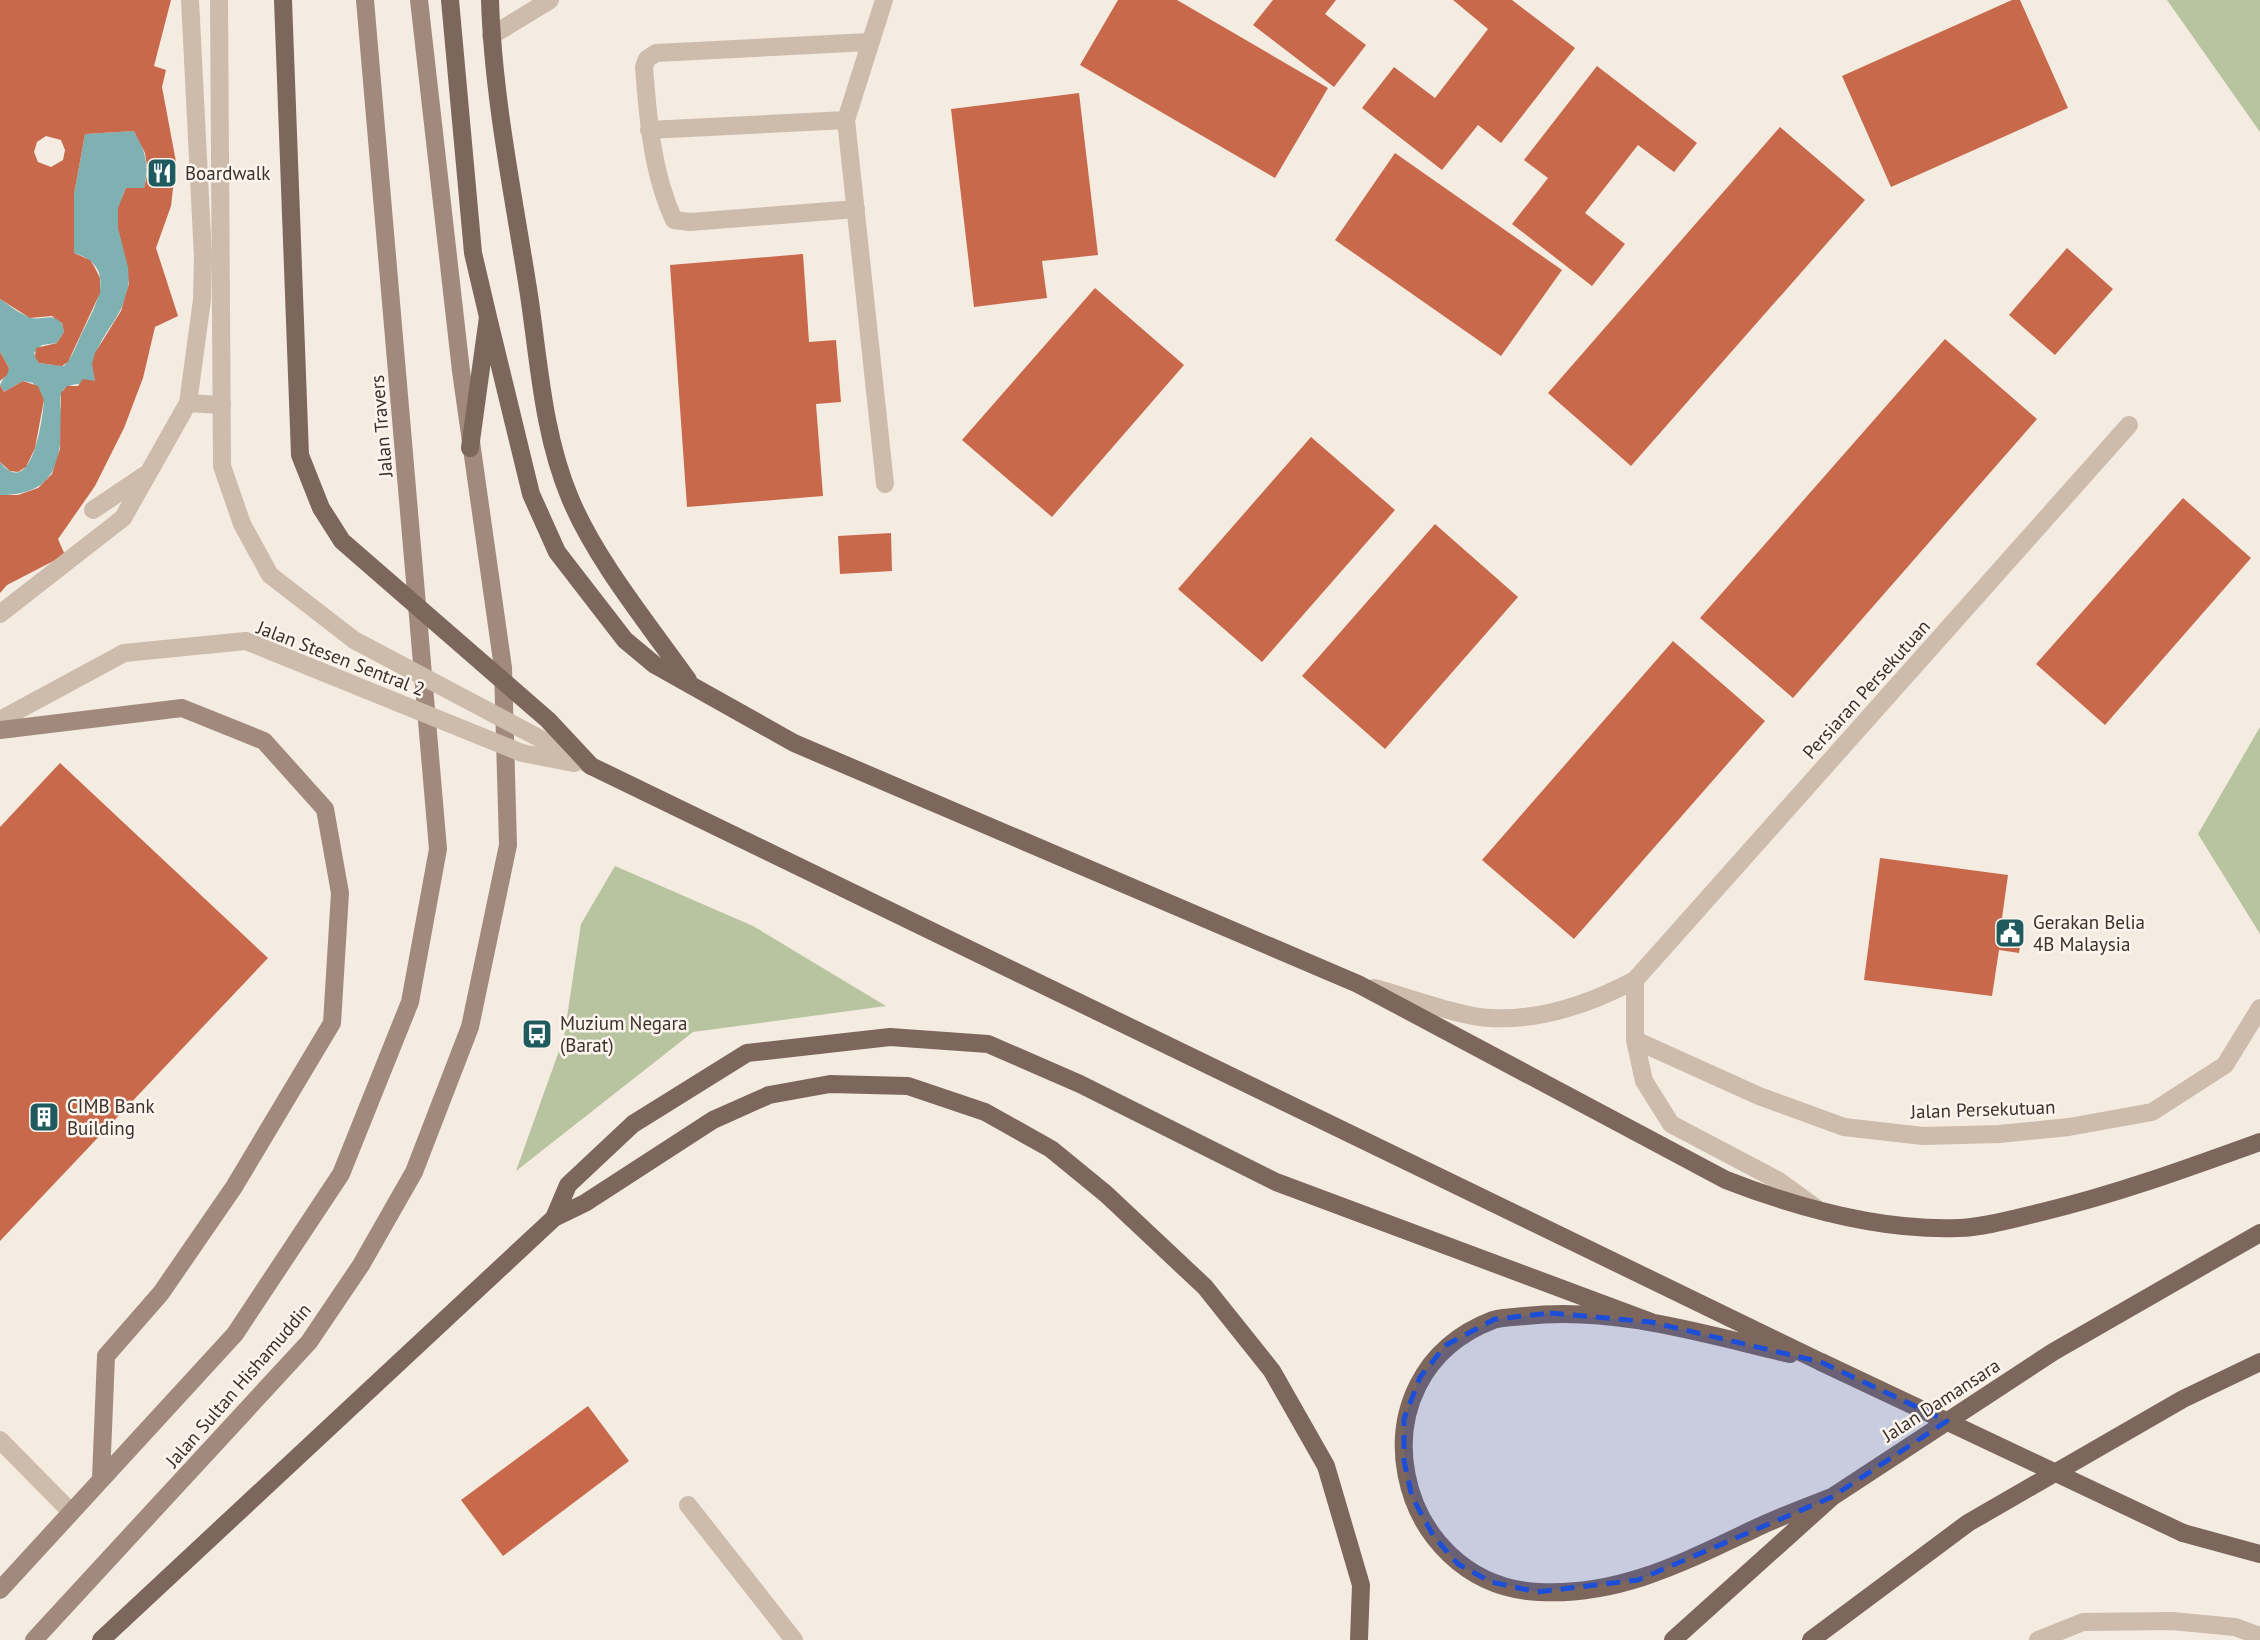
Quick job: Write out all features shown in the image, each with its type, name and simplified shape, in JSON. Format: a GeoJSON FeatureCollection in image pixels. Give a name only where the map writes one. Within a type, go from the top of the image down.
{"type":"FeatureCollection","features":[{"type":"Feature","properties":{"kind":"main road"},"geometry":{"type":"LineString","coordinates":[[283,0],[300,455],[321,508],[342,541],[548,720],[591,766],[1821,1362],[2183,1533],[2260,1554]]}},
{"type":"Feature","properties":{"kind":"main road","name":"Jalan Travers"},"geometry":{"type":"LineString","coordinates":[[365,0],[438,849]]}},
{"type":"Feature","properties":{"kind":"main road"},"geometry":{"type":"LineString","coordinates":[[419,0],[470,448]]}},
{"type":"Feature","properties":{"kind":"main road"},"geometry":{"type":"LineString","coordinates":[[450,0],[474,253],[531,494],[557,552],[625,640],[655,665],[794,743],[1358,984],[1726,1180],[1771,1197],[1881,1224],[1960,1228],[2019,1218],[2122,1192],[2260,1142]]}},
{"type":"Feature","properties":{"kind":"main road"},"geometry":{"type":"LineString","coordinates":[[490,0],[491,36],[552,444],[570,499],[618,583],[692,686]]}},
{"type":"Feature","properties":{"kind":"main road"},"geometry":{"type":"LineString","coordinates":[[470,448],[488,317]]}},
{"type":"Feature","properties":{"kind":"main road","name":"Jalan Sultan Hishamuddin"},"geometry":{"type":"LineString","coordinates":[[34,1640],[309,1342],[360,1265],[414,1172],[470,1027],[508,845],[503,668],[470,448]]}},
{"type":"Feature","properties":{"kind":"main road"},"geometry":{"type":"LineString","coordinates":[[0,730],[182,708],[264,741],[325,809],[340,893],[332,1023],[233,1187],[161,1293],[106,1356],[101,1478]]}},
{"type":"Feature","properties":{"kind":"main road","name":"Jalan Sultan Hishamuddin"},"geometry":{"type":"LineString","coordinates":[[0,1590],[235,1334],[341,1174],[411,1002],[438,849]]}},
{"type":"Feature","properties":{"kind":"main road"},"geometry":{"type":"LineString","coordinates":[[554,1218],[568,1185],[633,1124],[747,1053],[890,1037],[988,1044],[1080,1084],[1276,1182],[1651,1322],[1821,1362]]}},
{"type":"Feature","properties":{"kind":"main road"},"geometry":{"type":"LineString","coordinates":[[102,1640],[554,1218],[585,1203],[713,1121],[769,1095],[830,1084],[908,1086],[985,1112],[1051,1149],[1107,1194],[1205,1287],[1272,1371],[1326,1466],[1361,1585],[1359,1640]]}},
{"type":"Feature","properties":{"kind":"main road","name":"Jalan Damansara"},"geometry":{"type":"LineString","coordinates":[[1673,1640],[1832,1497],[2053,1352],[2260,1233]]}},
{"type":"Feature","properties":{"kind":"main road"},"geometry":{"type":"LineString","coordinates":[[1651,1322],[1550,1313],[1495,1319],[1446,1345],[1420,1377],[1404,1419],[1404,1461],[1412,1497],[1434,1537],[1458,1564],[1491,1582],[1525,1590],[1583,1590],[1638,1580],[1688,1562],[1755,1529],[1832,1497]]}},
{"type":"Feature","properties":{"kind":"main road"},"geometry":{"type":"LineString","coordinates":[[1811,1640],[1968,1523],[2183,1399],[2260,1362]]}},
{"type":"Feature","properties":{"kind":"street"},"geometry":{"type":"LineString","coordinates":[[0,614],[123,518],[188,403],[202,300],[190,0]]}},
{"type":"Feature","properties":{"kind":"street"},"geometry":{"type":"LineString","coordinates":[[219,0],[222,466],[242,524],[270,575],[354,640],[591,766]]}},
{"type":"Feature","properties":{"kind":"street"},"geometry":{"type":"LineString","coordinates":[[491,36],[550,0]]}},
{"type":"Feature","properties":{"kind":"street"},"geometry":{"type":"LineString","coordinates":[[884,0],[846,120],[885,484]]}},
{"type":"Feature","properties":{"kind":"street"},"geometry":{"type":"LineString","coordinates":[[856,209],[690,222],[674,220],[666,203],[649,130],[644,67],[647,59],[656,53],[869,41]]}},
{"type":"Feature","properties":{"kind":"street"},"geometry":{"type":"LineString","coordinates":[[649,130],[846,120]]}},
{"type":"Feature","properties":{"kind":"street"},"geometry":{"type":"LineString","coordinates":[[202,300],[221,302]]}},
{"type":"Feature","properties":{"kind":"street"},"geometry":{"type":"LineString","coordinates":[[188,403],[222,405]]}},
{"type":"Feature","properties":{"kind":"street","name":"Persiaran Persekutuan"},"geometry":{"type":"LineString","coordinates":[[1635,980],[2129,425]]}},
{"type":"Feature","properties":{"kind":"street"},"geometry":{"type":"LineString","coordinates":[[93,510],[149,472]]}},
{"type":"Feature","properties":{"kind":"street","name":"Jalan Stesen Sentral 2"},"geometry":{"type":"LineString","coordinates":[[0,720],[124,653],[246,641],[522,753],[591,766]]}},
{"type":"Feature","properties":{"kind":"street"},"geometry":{"type":"LineString","coordinates":[[1358,984],[1488,1018],[1543,1015],[1581,1005],[1635,980],[1635,1040],[1644,1081],[1671,1124],[1779,1181],[1816,1208]]}},
{"type":"Feature","properties":{"kind":"street","name":"Jalan Persekutuan"},"geometry":{"type":"LineString","coordinates":[[1635,1040],[1759,1096],[1844,1127],[1923,1136],[1999,1134],[2152,1112],[2225,1065],[2260,1007]]}},
{"type":"Feature","properties":{"kind":"street"},"geometry":{"type":"LineString","coordinates":[[0,1440],[71,1512]]}},
{"type":"Feature","properties":{"kind":"street"},"geometry":{"type":"LineString","coordinates":[[688,1505],[794,1640]]}},
{"type":"Feature","properties":{"kind":"street"},"geometry":{"type":"LineString","coordinates":[[2038,1640],[2083,1622],[2172,1621],[2235,1627],[2260,1636]]}},
{"type":"Feature","properties":{"kind":"highlighted area"},"geometry":{"type":"Polygon","coordinates":[[[1550,1313],[1651,1322],[1821,1362],[1947,1421],[1832,1497],[1638,1580],[1537,1592],[1491,1582],[1458,1564],[1434,1537],[1412,1497],[1404,1461],[1404,1419],[1420,1377],[1446,1345],[1495,1319],[1550,1313]]]}},
{"type":"Feature","properties":{"kind":"green space"},"geometry":{"type":"Polygon","coordinates":[[[2167,0],[2260,0],[2260,132],[2167,0]]]}},
{"type":"Feature","properties":{"kind":"green space"},"geometry":{"type":"Polygon","coordinates":[[[2260,727],[2260,934],[2198,834],[2260,727]]]}},
{"type":"Feature","properties":{"kind":"green space"},"geometry":{"type":"Polygon","coordinates":[[[615,866],[753,926],[886,1006],[693,1032],[516,1171],[564,1037],[581,924],[615,866]]]}},
{"type":"Feature","properties":{"kind":"water"},"geometry":{"type":"Polygon","coordinates":[[[134,131],[145,158],[146,180],[144,188],[126,188],[121,204],[120,229],[128,262],[128,288],[119,313],[96,354],[95,381],[70,386],[61,394],[60,448],[52,473],[33,489],[18,494],[0,495],[0,462],[11,472],[20,472],[28,464],[38,438],[44,400],[33,383],[23,381],[4,392],[0,385],[9,368],[0,352],[0,299],[29,317],[59,320],[64,332],[57,343],[42,345],[34,353],[39,363],[64,366],[94,309],[100,286],[96,267],[88,259],[74,253],[74,194],[85,134],[134,131]]]}},
{"type":"Feature","properties":{"kind":"building"},"geometry":{"type":"Polygon","coordinates":[[[0,0],[171,0],[154,66],[166,70],[162,87],[176,162],[171,206],[156,248],[178,316],[155,327],[143,378],[124,428],[95,486],[58,539],[65,555],[7,585],[0,593],[0,495],[18,495],[38,488],[52,474],[60,449],[61,393],[67,386],[78,386],[83,379],[95,381],[92,364],[95,353],[121,311],[129,284],[128,267],[118,228],[118,208],[126,188],[144,188],[148,172],[145,153],[134,131],[85,134],[74,194],[74,253],[90,260],[94,266],[100,278],[100,293],[68,362],[62,366],[39,363],[35,357],[36,348],[57,343],[64,332],[62,323],[52,316],[30,318],[0,299],[0,0]],[[46,136],[37,142],[34,152],[38,162],[51,167],[63,160],[65,150],[61,140],[46,136]]]}},
{"type":"Feature","properties":{"kind":"building"},"geometry":{"type":"Polygon","coordinates":[[[1118,0],[1177,0],[1328,88],[1275,178],[1080,65],[1118,0]]]}},
{"type":"Feature","properties":{"kind":"building"},"geometry":{"type":"Polygon","coordinates":[[[1273,0],[1336,0],[1325,14],[1366,45],[1334,87],[1253,25],[1273,0]]]}},
{"type":"Feature","properties":{"kind":"building"},"geometry":{"type":"Polygon","coordinates":[[[1453,0],[1512,0],[1575,48],[1501,143],[1478,125],[1442,170],[1362,108],[1394,67],[1435,98],[1488,29],[1453,0]]]}},
{"type":"Feature","properties":{"kind":"building"},"geometry":{"type":"Polygon","coordinates":[[[2012,0],[2020,0],[2068,108],[1891,187],[1842,76],[2012,0]]]}},
{"type":"Feature","properties":{"kind":"building"},"geometry":{"type":"Polygon","coordinates":[[[1597,66],[1697,143],[1674,172],[1638,145],[1585,213],[1625,244],[1592,286],[1512,224],[1548,178],[1524,160],[1597,66]]]}},
{"type":"Feature","properties":{"kind":"building"},"geometry":{"type":"Polygon","coordinates":[[[1079,93],[1098,255],[1042,261],[1047,298],[974,307],[951,109],[1079,93]]]}},
{"type":"Feature","properties":{"kind":"building"},"geometry":{"type":"Polygon","coordinates":[[[1780,127],[1865,200],[1631,466],[1548,393],[1780,127]]]}},
{"type":"Feature","properties":{"kind":"building"},"geometry":{"type":"Polygon","coordinates":[[[1395,153],[1562,270],[1501,356],[1335,240],[1395,153]]]}},
{"type":"Feature","properties":{"kind":"building"},"geometry":{"type":"Polygon","coordinates":[[[2067,248],[2113,289],[2055,355],[2009,315],[2067,248]]]}},
{"type":"Feature","properties":{"kind":"building"},"geometry":{"type":"Polygon","coordinates":[[[803,254],[809,342],[836,340],[841,402],[816,404],[823,496],[687,507],[670,265],[803,254]]]}},
{"type":"Feature","properties":{"kind":"building"},"geometry":{"type":"Polygon","coordinates":[[[1095,288],[1184,365],[1052,517],[962,440],[1095,288]]]}},
{"type":"Feature","properties":{"kind":"building"},"geometry":{"type":"Polygon","coordinates":[[[1945,339],[2037,419],[1793,698],[1700,618],[1945,339]]]}},
{"type":"Feature","properties":{"kind":"building"},"geometry":{"type":"Polygon","coordinates":[[[0,352],[9,368],[7,375],[0,381],[0,352]]]}},
{"type":"Feature","properties":{"kind":"building"},"geometry":{"type":"Polygon","coordinates":[[[23,381],[38,386],[44,400],[35,448],[26,467],[18,472],[10,471],[0,462],[0,385],[4,392],[23,381]]]}},
{"type":"Feature","properties":{"kind":"building"},"geometry":{"type":"Polygon","coordinates":[[[1311,437],[1395,510],[1262,662],[1178,589],[1311,437]]]}},
{"type":"Feature","properties":{"kind":"building"},"geometry":{"type":"Polygon","coordinates":[[[2183,498],[2251,558],[2105,725],[2036,664],[2183,498]]]}},
{"type":"Feature","properties":{"kind":"building"},"geometry":{"type":"Polygon","coordinates":[[[1435,524],[1518,597],[1385,749],[1302,676],[1435,524]]]}},
{"type":"Feature","properties":{"kind":"building"},"geometry":{"type":"Polygon","coordinates":[[[891,533],[892,571],[840,574],[838,536],[891,533]]]}},
{"type":"Feature","properties":{"kind":"building"},"geometry":{"type":"Polygon","coordinates":[[[1673,641],[1765,721],[1574,939],[1482,860],[1673,641]]]}},
{"type":"Feature","properties":{"kind":"building"},"geometry":{"type":"Polygon","coordinates":[[[60,763],[268,958],[0,1241],[0,827],[60,763]]]}},
{"type":"Feature","properties":{"kind":"building"},"geometry":{"type":"Polygon","coordinates":[[[1880,858],[2008,875],[2002,918],[2024,921],[2019,953],[1999,950],[1992,996],[1864,980],[1880,858]]]}},
{"type":"Feature","properties":{"kind":"building"},"geometry":{"type":"Polygon","coordinates":[[[588,1406],[629,1461],[503,1556],[461,1500],[588,1406]]]}},
{"type":"Feature","properties":{"kind":"place","name":"Boardwalk"},"geometry":{"type":"Point","coordinates":[162,173]}},
{"type":"Feature","properties":{"kind":"place","name":"Gerakan Belia 4B Malaysia"},"geometry":{"type":"Point","coordinates":[2010,933]}},
{"type":"Feature","properties":{"kind":"place","name":"Muzium Negara (Barat)"},"geometry":{"type":"Point","coordinates":[537,1034]}},
{"type":"Feature","properties":{"kind":"place","name":"CIMB Bank Building"},"geometry":{"type":"Point","coordinates":[44,1117]}}]}
